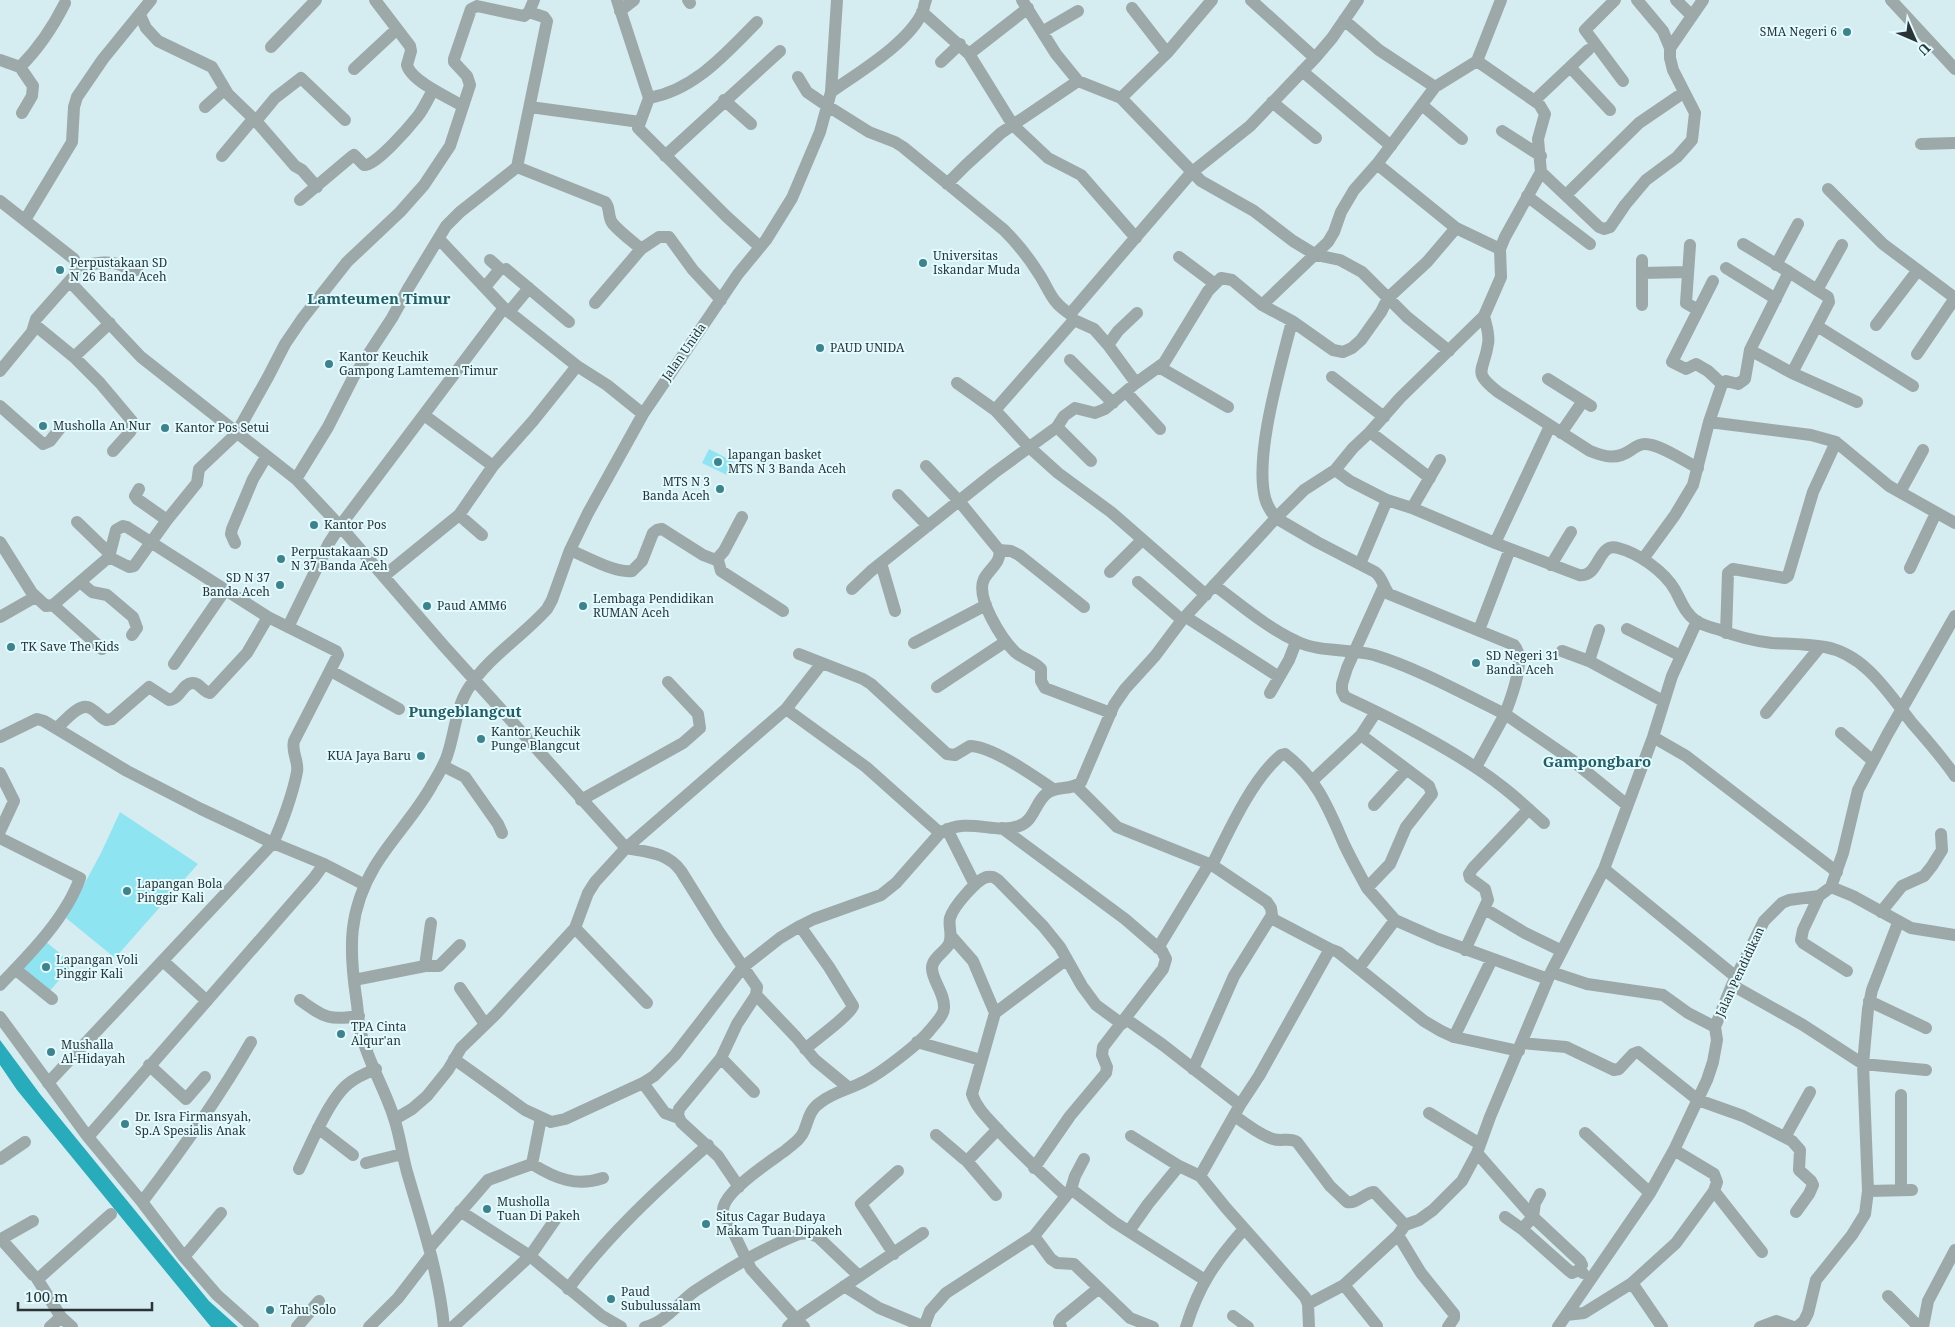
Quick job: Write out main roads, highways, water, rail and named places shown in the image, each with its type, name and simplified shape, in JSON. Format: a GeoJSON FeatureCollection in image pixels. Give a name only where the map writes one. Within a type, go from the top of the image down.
{"type":"FeatureCollection","features":[{"type":"Feature","properties":{"kind":"place","name":"SMA Negeri 6"},"geometry":{"type":"Point","coordinates":[1847,32]}},
{"type":"Feature","properties":{"kind":"place","name":"Universitas Iskandar Muda"},"geometry":{"type":"Point","coordinates":[923,263]}},
{"type":"Feature","properties":{"kind":"place","name":"Perpustakaan SD N 26 Banda Aceh"},"geometry":{"type":"Point","coordinates":[60,270]}},
{"type":"Feature","properties":{"kind":"place","name":"PAUD UNIDA"},"geometry":{"type":"Point","coordinates":[820,348]}},
{"type":"Feature","properties":{"kind":"place","name":"Kantor Keuchik Gampong Lamtemen Timur"},"geometry":{"type":"Point","coordinates":[329,364]}},
{"type":"Feature","properties":{"kind":"place","name":"Musholla An Nur"},"geometry":{"type":"Point","coordinates":[43,426]}},
{"type":"Feature","properties":{"kind":"place","name":"Kantor Pos Setui"},"geometry":{"type":"Point","coordinates":[165,428]}},
{"type":"Feature","properties":{"kind":"place","name":"lapangan basket MTS N 3 Banda Aceh"},"geometry":{"type":"Point","coordinates":[718,462]}},
{"type":"Feature","properties":{"kind":"place","name":"MTS N 3 Banda Aceh"},"geometry":{"type":"Point","coordinates":[720,489]}},
{"type":"Feature","properties":{"kind":"place","name":"Kantor Pos"},"geometry":{"type":"Point","coordinates":[314,525]}},
{"type":"Feature","properties":{"kind":"place","name":"Perpustakaan SD N 37 Banda Aceh"},"geometry":{"type":"Point","coordinates":[281,559]}},
{"type":"Feature","properties":{"kind":"place","name":"SD N 37 Banda Aceh"},"geometry":{"type":"Point","coordinates":[280,585]}},
{"type":"Feature","properties":{"kind":"place","name":"Paud AMM6"},"geometry":{"type":"Point","coordinates":[427,606]}},
{"type":"Feature","properties":{"kind":"place","name":"Lembaga Pendidikan RUMAN Aceh"},"geometry":{"type":"Point","coordinates":[583,606]}},
{"type":"Feature","properties":{"kind":"place","name":"TK Save The Kids"},"geometry":{"type":"Point","coordinates":[11,647]}},
{"type":"Feature","properties":{"kind":"place","name":"SD Negeri 31 Banda Aceh"},"geometry":{"type":"Point","coordinates":[1476,663]}},
{"type":"Feature","properties":{"kind":"place","name":"Kantor Keuchik Punge Blangcut"},"geometry":{"type":"Point","coordinates":[481,739]}},
{"type":"Feature","properties":{"kind":"place","name":"KUA Jaya Baru"},"geometry":{"type":"Point","coordinates":[421,756]}},
{"type":"Feature","properties":{"kind":"place","name":"Lapangan Bola Pinggir Kali"},"geometry":{"type":"Point","coordinates":[127,891]}},
{"type":"Feature","properties":{"kind":"place","name":"Lapangan Voli Pinggir Kali"},"geometry":{"type":"Point","coordinates":[46,967]}},
{"type":"Feature","properties":{"kind":"place","name":"TPA Cinta Alqur'an"},"geometry":{"type":"Point","coordinates":[341,1034]}},
{"type":"Feature","properties":{"kind":"place","name":"Mushalla Al-Hidayah"},"geometry":{"type":"Point","coordinates":[51,1052]}},
{"type":"Feature","properties":{"kind":"place","name":"Dr. Isra Firmansyah, Sp.A Spesialis Anak"},"geometry":{"type":"Point","coordinates":[125,1124]}},
{"type":"Feature","properties":{"kind":"place","name":"Musholla Tuan Di Pakeh"},"geometry":{"type":"Point","coordinates":[487,1209]}},
{"type":"Feature","properties":{"kind":"place","name":"Situs Cagar Budaya Makam Tuan Dipakeh"},"geometry":{"type":"Point","coordinates":[706,1224]}},
{"type":"Feature","properties":{"kind":"place","name":"Paud Subulussalam"},"geometry":{"type":"Point","coordinates":[611,1299]}},
{"type":"Feature","properties":{"kind":"place","name":"Tahu Solo"},"geometry":{"type":"Point","coordinates":[270,1310]}},
{"type":"Feature","properties":{"kind":"district","name":"Lamteumen Timur"},"geometry":{"type":"Point","coordinates":[379,299]}},
{"type":"Feature","properties":{"kind":"district","name":"Pungeblangcut"},"geometry":{"type":"Point","coordinates":[465,712]}},
{"type":"Feature","properties":{"kind":"district","name":"Gampongbaro"},"geometry":{"type":"Point","coordinates":[1597,762]}}]}
